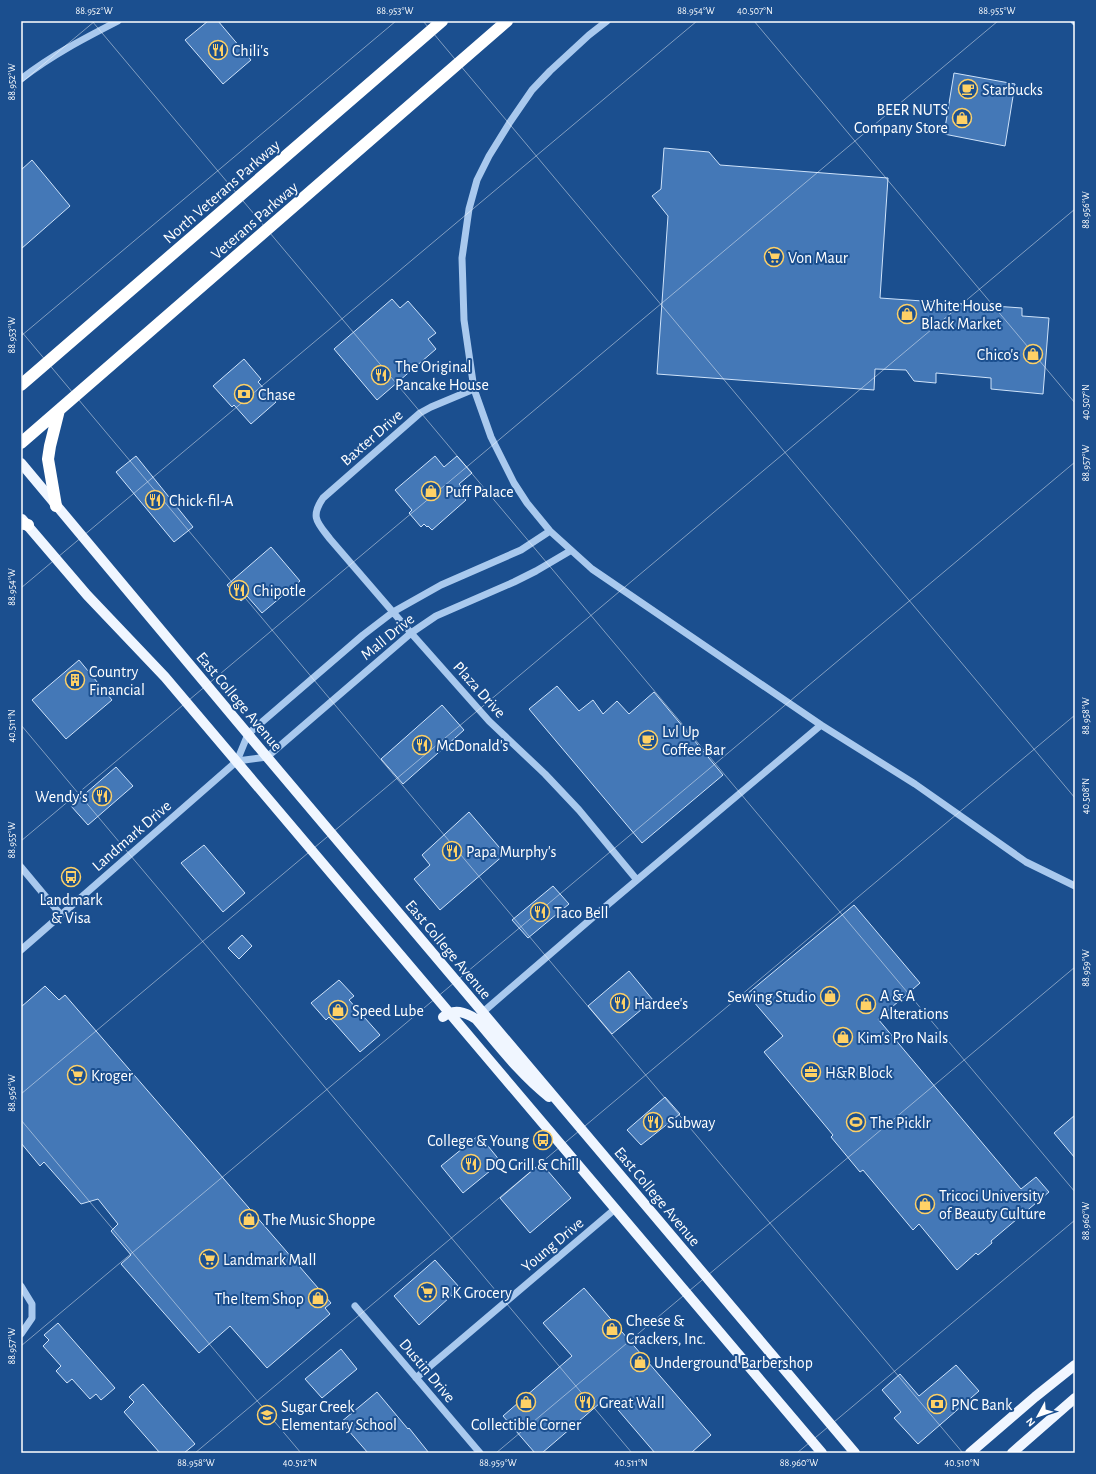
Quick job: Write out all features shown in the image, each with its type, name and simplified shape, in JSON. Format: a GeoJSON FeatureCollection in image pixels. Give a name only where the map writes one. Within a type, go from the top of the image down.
{"type":"FeatureCollection","features":[{"type":"Feature","properties":{"kind":"highway","name":"North Veterans Parkway"},"geometry":{"type":"LineString","coordinates":[[21,385],[26,376],[442,21]]}},
{"type":"Feature","properties":{"kind":"highway","name":"Veterans Parkway"},"geometry":{"type":"LineString","coordinates":[[21,443],[507,21]]}},
{"type":"Feature","properties":{"kind":"highway"},"geometry":{"type":"LineString","coordinates":[[56,506],[48,459],[59,410]]}},
{"type":"Feature","properties":{"kind":"main road","name":"East College Avenue"},"geometry":{"type":"LineString","coordinates":[[21,463],[267,757],[855,1453]]}},
{"type":"Feature","properties":{"kind":"main road"},"geometry":{"type":"LineString","coordinates":[[23,522],[87,595],[165,676],[446,1015],[615,1209],[822,1453]]}},
{"type":"Feature","properties":{"kind":"main road"},"geometry":{"type":"LineString","coordinates":[[446,1015],[459,1011],[476,1019],[534,1085],[565,1109]]}},
{"type":"Feature","properties":{"kind":"main road"},"geometry":{"type":"LineString","coordinates":[[970,1453],[1075,1365]]}},
{"type":"Feature","properties":{"kind":"main road"},"geometry":{"type":"LineString","coordinates":[[1012,1453],[1075,1398]]}},
{"type":"Feature","properties":{"kind":"street"},"geometry":{"type":"LineString","coordinates":[[21,79],[66,48],[118,21]]}},
{"type":"Feature","properties":{"kind":"street"},"geometry":{"type":"LineString","coordinates":[[607,21],[589,35],[532,90],[489,156],[478,180],[469,208],[462,258],[464,320],[474,389],[491,437],[505,466],[527,503],[550,532],[592,569],[821,725],[915,784],[1026,862],[1075,886]]}},
{"type":"Feature","properties":{"kind":"street","name":"Baxter Drive"},"geometry":{"type":"LineString","coordinates":[[316,509],[323,498],[420,413],[474,389]]}},
{"type":"Feature","properties":{"kind":"street","name":"Plaza Drive"},"geometry":{"type":"LineString","coordinates":[[316,509],[316,517],[319,525],[411,633],[489,721],[545,774],[579,810],[637,880]]}},
{"type":"Feature","properties":{"kind":"street","name":"Mall Drive"},"geometry":{"type":"LineString","coordinates":[[248,734],[363,635],[393,612],[441,585],[521,550],[550,532]]}},
{"type":"Feature","properties":{"kind":"street","name":"Mall Drive"},"geometry":{"type":"LineString","coordinates":[[267,757],[411,633],[436,616],[514,582],[570,551]]}},
{"type":"Feature","properties":{"kind":"street"},"geometry":{"type":"LineString","coordinates":[[483,1012],[821,725]]}},
{"type":"Feature","properties":{"kind":"street","name":"Landmark Drive"},"geometry":{"type":"LineString","coordinates":[[21,950],[237,761],[248,734]]}},
{"type":"Feature","properties":{"kind":"street"},"geometry":{"type":"LineString","coordinates":[[237,761],[267,757]]}},
{"type":"Feature","properties":{"kind":"street"},"geometry":{"type":"LineString","coordinates":[[21,867],[61,915]]}},
{"type":"Feature","properties":{"kind":"street","name":"Young Drive"},"geometry":{"type":"LineString","coordinates":[[416,1378],[615,1209]]}},
{"type":"Feature","properties":{"kind":"street"},"geometry":{"type":"LineString","coordinates":[[21,1286],[32,1304],[32,1318],[21,1334]]}},
{"type":"Feature","properties":{"kind":"street","name":"Dustin Drive"},"geometry":{"type":"LineString","coordinates":[[355,1306],[480,1453]]}},
{"type":"Feature","properties":{"kind":"building","name":"Chili's"},"geometry":{"type":"Polygon","coordinates":[[[208,21],[218,21],[251,60],[223,84],[185,40],[208,21]]]}},
{"type":"Feature","properties":{"kind":"building"},"geometry":{"type":"Polygon","coordinates":[[[954,73],[1015,84],[1005,146],[944,134],[954,73]]]}},
{"type":"Feature","properties":{"kind":"building","name":"Von Maur"},"geometry":{"type":"Polygon","coordinates":[[[664,148],[709,152],[720,165],[888,178],[880,298],[1022,308],[1022,316],[1049,318],[1043,394],[991,389],[991,378],[936,373],[936,383],[914,381],[906,370],[875,369],[874,390],[657,374],[668,216],[652,196],[661,189],[664,148]]]}},
{"type":"Feature","properties":{"kind":"building"},"geometry":{"type":"Polygon","coordinates":[[[32,160],[70,206],[21,249],[21,170],[32,160]]]}},
{"type":"Feature","properties":{"kind":"building","name":"The Original Pancake House"},"geometry":{"type":"Polygon","coordinates":[[[392,299],[400,308],[408,301],[436,333],[428,339],[436,349],[377,400],[334,349],[392,299]]]}},
{"type":"Feature","properties":{"kind":"building","name":"Chase"},"geometry":{"type":"Polygon","coordinates":[[[244,359],[261,379],[258,382],[276,402],[251,424],[234,405],[232,407],[213,386],[244,359]]]}},
{"type":"Feature","properties":{"kind":"building","name":"Chick-fil-A"},"geometry":{"type":"Polygon","coordinates":[[[136,456],[193,527],[174,542],[116,472],[136,456]]]}},
{"type":"Feature","properties":{"kind":"building","name":"Puff Palace"},"geometry":{"type":"Polygon","coordinates":[[[435,456],[444,467],[457,456],[472,473],[459,484],[466,493],[463,497],[466,500],[432,530],[424,524],[421,527],[409,513],[412,510],[395,490],[435,456]]]}},
{"type":"Feature","properties":{"kind":"building"},"geometry":{"type":"Polygon","coordinates":[[[271,547],[300,581],[262,613],[247,596],[241,601],[227,585],[271,547]]]}},
{"type":"Feature","properties":{"kind":"building","name":"Country Financial"},"geometry":{"type":"Polygon","coordinates":[[[79,660],[112,700],[66,739],[32,700],[79,660]]]}},
{"type":"Feature","properties":{"kind":"building"},"geometry":{"type":"Polygon","coordinates":[[[557,686],[579,711],[593,700],[603,714],[617,701],[629,714],[654,692],[723,775],[642,843],[529,709],[557,686]]]}},
{"type":"Feature","properties":{"kind":"building","name":"McDonald's"},"geometry":{"type":"Polygon","coordinates":[[[442,705],[464,730],[403,784],[381,759],[442,705]]]}},
{"type":"Feature","properties":{"kind":"building","name":"Wendy's"},"geometry":{"type":"Polygon","coordinates":[[[116,767],[133,786],[88,825],[71,806],[116,767]]]}},
{"type":"Feature","properties":{"kind":"building"},"geometry":{"type":"Polygon","coordinates":[[[469,812],[505,854],[440,910],[414,879],[430,865],[422,855],[469,812]]]}},
{"type":"Feature","properties":{"kind":"building"},"geometry":{"type":"Polygon","coordinates":[[[204,845],[245,893],[223,912],[181,863],[204,845]]]}},
{"type":"Feature","properties":{"kind":"building","name":"Taco Bell"},"geometry":{"type":"Polygon","coordinates":[[[553,886],[569,904],[528,938],[512,920],[553,886]]]}},
{"type":"Feature","properties":{"kind":"building"},"geometry":{"type":"Polygon","coordinates":[[[854,905],[920,983],[878,1019],[1021,1189],[1036,1177],[1049,1192],[991,1241],[992,1243],[978,1255],[976,1253],[957,1270],[919,1224],[913,1230],[863,1170],[860,1172],[831,1137],[833,1135],[764,1052],[783,1036],[747,994],[854,905]]]}},
{"type":"Feature","properties":{"kind":"building"},"geometry":{"type":"Polygon","coordinates":[[[242,935],[252,946],[239,959],[228,948],[242,935]]]}},
{"type":"Feature","properties":{"kind":"building","name":"Hardee's"},"geometry":{"type":"Polygon","coordinates":[[[629,971],[653,1000],[612,1034],[588,1006],[629,971]]]}},
{"type":"Feature","properties":{"kind":"building","name":"Speed Lube"},"geometry":{"type":"Polygon","coordinates":[[[339,980],[354,996],[349,1000],[380,1035],[360,1052],[329,1017],[326,1020],[311,1003],[339,980]]]}},
{"type":"Feature","properties":{"kind":"building"},"geometry":{"type":"Polygon","coordinates":[[[45,986],[59,1000],[65,995],[331,1303],[325,1308],[330,1314],[267,1368],[230,1326],[199,1353],[121,1264],[131,1255],[111,1231],[118,1224],[98,1199],[81,1204],[44,1162],[40,1166],[21,1143],[21,1007],[45,986]]]}},
{"type":"Feature","properties":{"kind":"building","name":"Subway"},"geometry":{"type":"Polygon","coordinates":[[[665,1097],[680,1114],[641,1145],[627,1130],[665,1097]]]}},
{"type":"Feature","properties":{"kind":"building"},"geometry":{"type":"Polygon","coordinates":[[[1075,1115],[1075,1158],[1054,1133],[1075,1115]]]}},
{"type":"Feature","properties":{"kind":"building","name":"DQ Grill & Chill"},"geometry":{"type":"Polygon","coordinates":[[[479,1135],[501,1162],[463,1193],[441,1166],[479,1135]]]}},
{"type":"Feature","properties":{"kind":"building"},"geometry":{"type":"Polygon","coordinates":[[[541,1163],[571,1198],[530,1233],[500,1198],[541,1163]]]}},
{"type":"Feature","properties":{"kind":"building","name":"R K Grocery"},"geometry":{"type":"Polygon","coordinates":[[[435,1260],[460,1288],[419,1325],[394,1296],[435,1260]]]}},
{"type":"Feature","properties":{"kind":"building"},"geometry":{"type":"Polygon","coordinates":[[[584,1288],[711,1435],[691,1453],[655,1453],[607,1397],[542,1453],[535,1453],[503,1416],[572,1356],[543,1323],[584,1288]]]}},
{"type":"Feature","properties":{"kind":"building"},"geometry":{"type":"Polygon","coordinates":[[[58,1323],[115,1388],[101,1400],[96,1394],[90,1399],[72,1379],[67,1383],[56,1371],[61,1366],[43,1346],[49,1340],[44,1335],[58,1323]]]}},
{"type":"Feature","properties":{"kind":"building"},"geometry":{"type":"Polygon","coordinates":[[[341,1349],[357,1369],[322,1398],[305,1379],[341,1349]]]}},
{"type":"Feature","properties":{"kind":"building","name":"PNC Bank"},"geometry":{"type":"Polygon","coordinates":[[[956,1365],[979,1391],[918,1444],[894,1418],[901,1412],[882,1390],[900,1374],[919,1396],[956,1365]]]}},
{"type":"Feature","properties":{"kind":"building"},"geometry":{"type":"Polygon","coordinates":[[[143,1384],[195,1444],[184,1453],[160,1453],[124,1412],[134,1402],[129,1397],[143,1384]]]}},
{"type":"Feature","properties":{"kind":"building"},"geometry":{"type":"Polygon","coordinates":[[[377,1392],[429,1453],[368,1453],[341,1422],[377,1392]]]}},
{"type":"Feature","properties":{"kind":"place","name":"Chili's"},"geometry":{"type":"Point","coordinates":[218,50]}},
{"type":"Feature","properties":{"kind":"place","name":"Starbucks"},"geometry":{"type":"Point","coordinates":[968,89]}},
{"type":"Feature","properties":{"kind":"place","name":"BEER NUTS Company Store"},"geometry":{"type":"Point","coordinates":[962,118]}},
{"type":"Feature","properties":{"kind":"place","name":"Von Maur"},"geometry":{"type":"Point","coordinates":[774,257]}},
{"type":"Feature","properties":{"kind":"place","name":"White House Black Market"},"geometry":{"type":"Point","coordinates":[907,314]}},
{"type":"Feature","properties":{"kind":"place","name":"Chico's"},"geometry":{"type":"Point","coordinates":[1033,354]}},
{"type":"Feature","properties":{"kind":"place","name":"The Original Pancake House"},"geometry":{"type":"Point","coordinates":[381,375]}},
{"type":"Feature","properties":{"kind":"place","name":"Chase"},"geometry":{"type":"Point","coordinates":[244,394]}},
{"type":"Feature","properties":{"kind":"place","name":"Puff Palace"},"geometry":{"type":"Point","coordinates":[431,491]}},
{"type":"Feature","properties":{"kind":"place","name":"Chick-fil-A"},"geometry":{"type":"Point","coordinates":[155,500]}},
{"type":"Feature","properties":{"kind":"place","name":"Chipotle"},"geometry":{"type":"Point","coordinates":[239,590]}},
{"type":"Feature","properties":{"kind":"place","name":"Country Financial"},"geometry":{"type":"Point","coordinates":[75,680]}},
{"type":"Feature","properties":{"kind":"place","name":"Lvl Up Coffee Bar"},"geometry":{"type":"Point","coordinates":[648,740]}},
{"type":"Feature","properties":{"kind":"place","name":"McDonald's"},"geometry":{"type":"Point","coordinates":[422,745]}},
{"type":"Feature","properties":{"kind":"place","name":"Wendy's"},"geometry":{"type":"Point","coordinates":[102,796]}},
{"type":"Feature","properties":{"kind":"place","name":"Papa Murphy's"},"geometry":{"type":"Point","coordinates":[452,851]}},
{"type":"Feature","properties":{"kind":"place","name":"Landmark & Visa"},"geometry":{"type":"Point","coordinates":[71,877]}},
{"type":"Feature","properties":{"kind":"place","name":"Taco Bell"},"geometry":{"type":"Point","coordinates":[540,912]}},
{"type":"Feature","properties":{"kind":"place","name":"Sewing Studio"},"geometry":{"type":"Point","coordinates":[830,996]}},
{"type":"Feature","properties":{"kind":"place","name":"Hardee's"},"geometry":{"type":"Point","coordinates":[620,1003]}},
{"type":"Feature","properties":{"kind":"place","name":"A & A Alterations"},"geometry":{"type":"Point","coordinates":[866,1004]}},
{"type":"Feature","properties":{"kind":"place","name":"Speed Lube"},"geometry":{"type":"Point","coordinates":[338,1010]}},
{"type":"Feature","properties":{"kind":"place","name":"Kim's Pro Nails"},"geometry":{"type":"Point","coordinates":[843,1037]}},
{"type":"Feature","properties":{"kind":"place","name":"H&R Block"},"geometry":{"type":"Point","coordinates":[811,1072]}},
{"type":"Feature","properties":{"kind":"place","name":"Kroger"},"geometry":{"type":"Point","coordinates":[77,1075]}},
{"type":"Feature","properties":{"kind":"place","name":"Subway"},"geometry":{"type":"Point","coordinates":[653,1122]}},
{"type":"Feature","properties":{"kind":"place","name":"The Picklr"},"geometry":{"type":"Point","coordinates":[856,1122]}},
{"type":"Feature","properties":{"kind":"place","name":"College & Young"},"geometry":{"type":"Point","coordinates":[543,1140]}},
{"type":"Feature","properties":{"kind":"place","name":"DQ Grill & Chill"},"geometry":{"type":"Point","coordinates":[471,1164]}},
{"type":"Feature","properties":{"kind":"place","name":"Tricoci University of Beauty Culture"},"geometry":{"type":"Point","coordinates":[925,1204]}},
{"type":"Feature","properties":{"kind":"place","name":"The Music Shoppe"},"geometry":{"type":"Point","coordinates":[249,1219]}},
{"type":"Feature","properties":{"kind":"place","name":"Landmark Mall"},"geometry":{"type":"Point","coordinates":[209,1259]}},
{"type":"Feature","properties":{"kind":"place","name":"R K Grocery"},"geometry":{"type":"Point","coordinates":[427,1292]}},
{"type":"Feature","properties":{"kind":"place","name":"The Item Shop"},"geometry":{"type":"Point","coordinates":[318,1298]}},
{"type":"Feature","properties":{"kind":"place","name":"Cheese & Crackers, Inc."},"geometry":{"type":"Point","coordinates":[612,1329]}},
{"type":"Feature","properties":{"kind":"place","name":"Underground Barbershop"},"geometry":{"type":"Point","coordinates":[640,1362]}},
{"type":"Feature","properties":{"kind":"place","name":"Collectible Corner"},"geometry":{"type":"Point","coordinates":[526,1402]}},
{"type":"Feature","properties":{"kind":"place","name":"Great Wall"},"geometry":{"type":"Point","coordinates":[585,1402]}},
{"type":"Feature","properties":{"kind":"place","name":"PNC Bank"},"geometry":{"type":"Point","coordinates":[937,1404]}},
{"type":"Feature","properties":{"kind":"place","name":"Sugar Creek Elementary School"},"geometry":{"type":"Point","coordinates":[267,1415]}}]}
